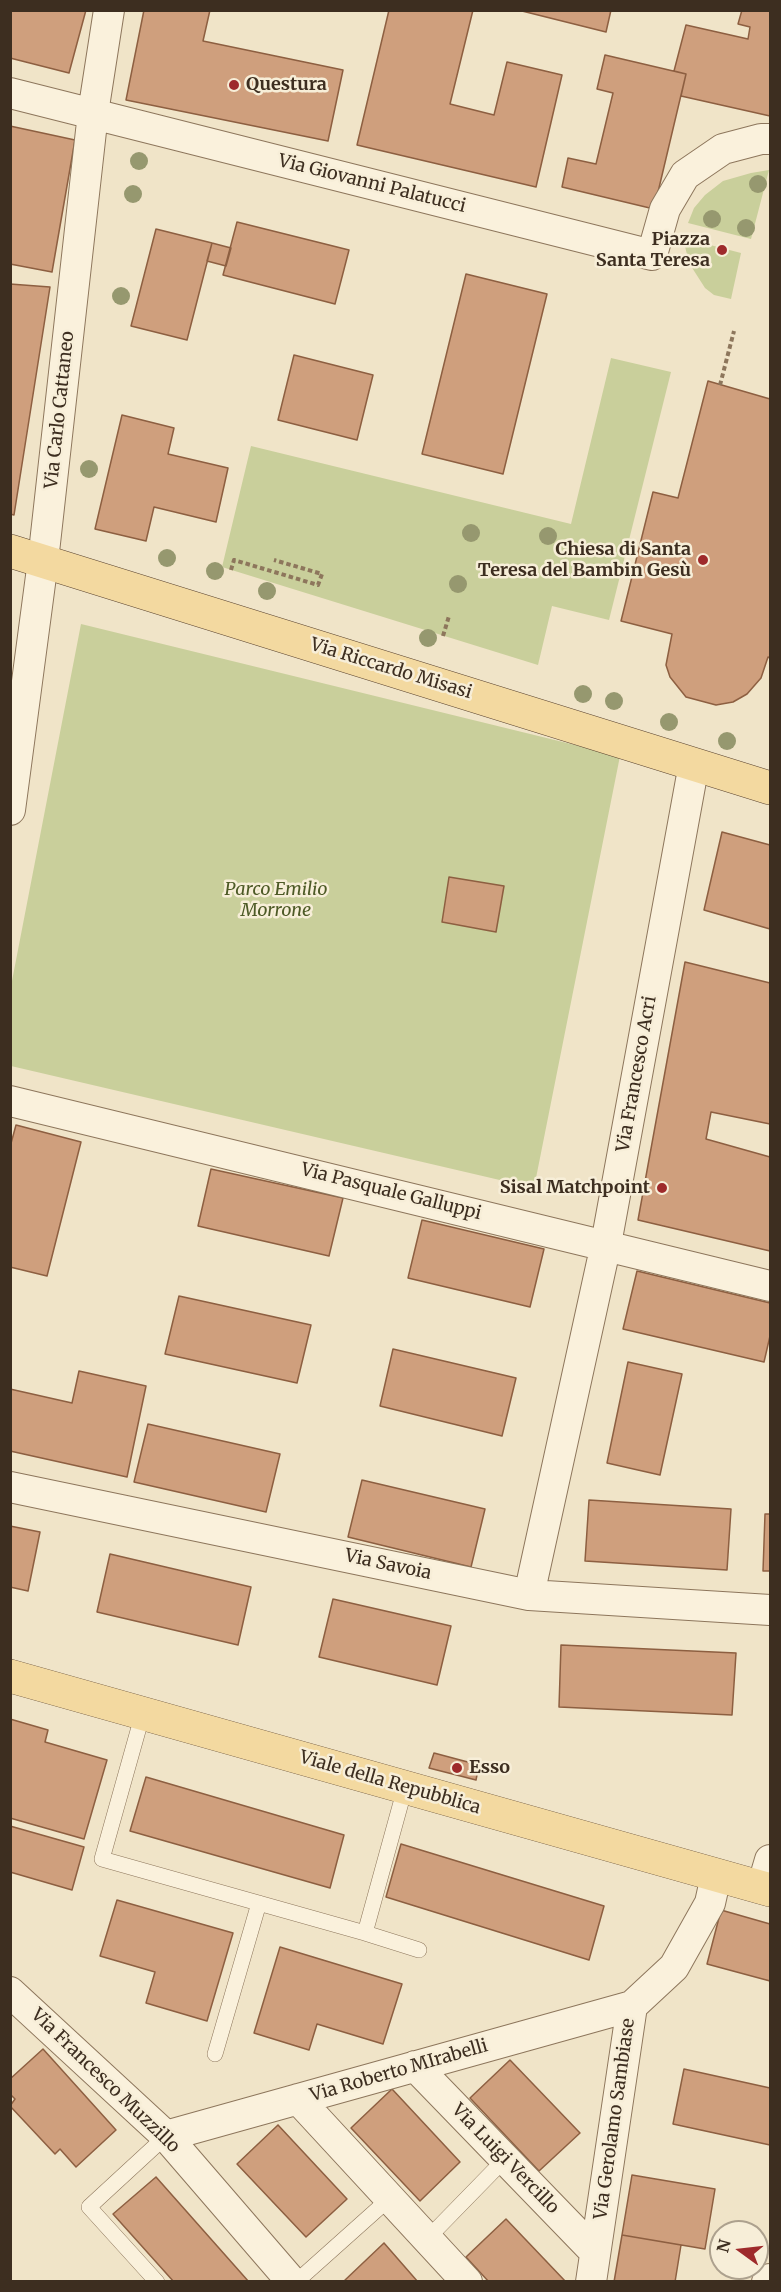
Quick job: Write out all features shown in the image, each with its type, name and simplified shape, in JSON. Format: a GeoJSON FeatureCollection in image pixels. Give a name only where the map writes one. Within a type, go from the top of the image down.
{"type":"FeatureCollection","features":[{"type":"Feature","properties":{"kind":"main road","name":"Via Riccardo Misasi"},"geometry":{"type":"LineString","coordinates":[[10,551],[771,788]]}},
{"type":"Feature","properties":{"kind":"main road","name":"Viale della Repubblica"},"geometry":{"type":"LineString","coordinates":[[10,1676],[716,1876],[768,1879]]}},
{"type":"Feature","properties":{"kind":"street","name":"Via Carlo Cattaneo"},"geometry":{"type":"LineString","coordinates":[[10,810],[43,561],[93,113],[109,10]]}},
{"type":"Feature","properties":{"kind":"street","name":"Via Giovanni Palatucci"},"geometry":{"type":"LineString","coordinates":[[10,93],[652,255],[665,209],[685,175],[723,149],[771,138]]}},
{"type":"Feature","properties":{"kind":"street","name":"Via Francesco Acri"},"geometry":{"type":"LineString","coordinates":[[529,1595],[606,1244],[694,764]]}},
{"type":"Feature","properties":{"kind":"street","name":"Via Pasquale Galluppi"},"geometry":{"type":"LineString","coordinates":[[10,1101],[606,1244],[771,1286]]}},
{"type":"Feature","properties":{"kind":"street","name":"Via Savoia"},"geometry":{"type":"LineString","coordinates":[[10,1487],[529,1595],[771,1610]]}},
{"type":"Feature","properties":{"kind":"street","name":"Via Gerolamo Sambiase"},"geometry":{"type":"LineString","coordinates":[[591,2282],[632,2006],[674,1966],[710,1903],[716,1876]]}},
{"type":"Feature","properties":{"kind":"street","name":"Via Francesco Muzzillo"},"geometry":{"type":"LineString","coordinates":[[10,1992],[166,2136],[291,2282]]}},
{"type":"Feature","properties":{"kind":"street","name":"Via Roberto MIrabelli"},"geometry":{"type":"LineString","coordinates":[[166,2136],[632,2006]]}},
{"type":"Feature","properties":{"kind":"street","name":"Via Luigi Vercillo"},"geometry":{"type":"LineString","coordinates":[[415,2066],[595,2252]]}},
{"type":"Feature","properties":{"kind":"street"},"geometry":{"type":"LineString","coordinates":[[298,2099],[466,2282]]}},
{"type":"Feature","properties":{"kind":"lane"},"geometry":{"type":"LineString","coordinates":[[143,1713],[102,1859],[419,1950]]}},
{"type":"Feature","properties":{"kind":"lane"},"geometry":{"type":"LineString","coordinates":[[365,1933],[405,1788]]}},
{"type":"Feature","properties":{"kind":"lane"},"geometry":{"type":"LineString","coordinates":[[215,2054],[259,1903]]}},
{"type":"Feature","properties":{"kind":"lane"},"geometry":{"type":"LineString","coordinates":[[157,2282],[89,2207],[166,2136]]}},
{"type":"Feature","properties":{"kind":"lane"},"geometry":{"type":"LineString","coordinates":[[427,2239],[505,2159]]}},
{"type":"Feature","properties":{"kind":"lane"},"geometry":{"type":"LineString","coordinates":[[296,2282],[390,2198]]}},
{"type":"Feature","properties":{"kind":"path"},"geometry":{"type":"LineString","coordinates":[[720,385],[734,331]]}},
{"type":"Feature","properties":{"kind":"path"},"geometry":{"type":"LineString","coordinates":[[231,570],[234,560],[318,585],[322,574],[274,560]]}},
{"type":"Feature","properties":{"kind":"path"},"geometry":{"type":"LineString","coordinates":[[443,636],[449,616]]}},
{"type":"Feature","properties":{"kind":"green space"},"geometry":{"type":"Polygon","coordinates":[[[769,170],[751,239],[688,223],[694,208],[705,195],[723,181],[769,170]]]}},
{"type":"Feature","properties":{"kind":"green space"},"geometry":{"type":"Polygon","coordinates":[[[683,238],[741,253],[731,299],[714,295],[705,288],[689,263],[683,238]]]}},
{"type":"Feature","properties":{"kind":"green space"},"geometry":{"type":"Polygon","coordinates":[[[611,358],[671,372],[609,620],[552,606],[538,665],[222,567],[251,446],[571,524],[611,358]]]}},
{"type":"Feature","properties":{"kind":"green space","name":"Parco Emilio Morrone"},"geometry":{"type":"Polygon","coordinates":[[[81,624],[620,756],[534,1188],[11,1066],[11,986],[81,624]]]}},
{"type":"Feature","properties":{"kind":"building"},"geometry":{"type":"Polygon","coordinates":[[[10,10],[86,10],[69,73],[10,58],[10,10]]]}},
{"type":"Feature","properties":{"kind":"building","name":"Questura"},"geometry":{"type":"Polygon","coordinates":[[[144,10],[210,10],[203,41],[343,70],[328,141],[126,100],[144,10]]]}},
{"type":"Feature","properties":{"kind":"building"},"geometry":{"type":"Polygon","coordinates":[[[389,10],[473,10],[450,104],[494,115],[507,62],[562,75],[536,187],[357,145],[389,10]]]}},
{"type":"Feature","properties":{"kind":"building"},"geometry":{"type":"Polygon","coordinates":[[[518,10],[611,10],[606,32],[518,10]]]}},
{"type":"Feature","properties":{"kind":"building"},"geometry":{"type":"Polygon","coordinates":[[[742,10],[770,10],[770,116],[681,96],[686,74],[674,71],[686,25],[748,39],[750,27],[738,24],[742,10]]]}},
{"type":"Feature","properties":{"kind":"building"},"geometry":{"type":"Polygon","coordinates":[[[605,55],[686,74],[654,209],[562,187],[568,158],[596,164],[613,93],[597,89],[605,55]]]}},
{"type":"Feature","properties":{"kind":"building"},"geometry":{"type":"Polygon","coordinates":[[[10,126],[75,140],[52,272],[10,264],[10,126]]]}},
{"type":"Feature","properties":{"kind":"building"},"geometry":{"type":"Polygon","coordinates":[[[237,222],[349,250],[335,304],[223,275],[237,222]]]}},
{"type":"Feature","properties":{"kind":"building"},"geometry":{"type":"Polygon","coordinates":[[[156,229],[212,243],[187,340],[131,326],[156,229]]]}},
{"type":"Feature","properties":{"kind":"building"},"geometry":{"type":"Polygon","coordinates":[[[212,243],[231,248],[226,266],[207,261],[212,243]]]}},
{"type":"Feature","properties":{"kind":"building"},"geometry":{"type":"Polygon","coordinates":[[[466,274],[547,294],[503,474],[422,454],[466,274]]]}},
{"type":"Feature","properties":{"kind":"building"},"geometry":{"type":"Polygon","coordinates":[[[10,284],[50,287],[14,515],[10,514],[10,284]]]}},
{"type":"Feature","properties":{"kind":"building"},"geometry":{"type":"Polygon","coordinates":[[[294,355],[373,375],[357,440],[278,420],[294,355]]]}},
{"type":"Feature","properties":{"kind":"building","name":"Chiesa di Santa Teresa del Bambin Gesù"},"geometry":{"type":"Polygon","coordinates":[[[708,381],[770,399],[770,658],[768,657],[761,678],[747,694],[733,702],[716,705],[686,697],[670,677],[666,665],[672,634],[621,621],[653,492],[678,498],[708,381]]]}},
{"type":"Feature","properties":{"kind":"building"},"geometry":{"type":"Polygon","coordinates":[[[122,415],[174,428],[168,454],[228,468],[216,522],[154,507],[146,541],[95,529],[122,415]]]}},
{"type":"Feature","properties":{"kind":"building"},"geometry":{"type":"Polygon","coordinates":[[[722,832],[770,845],[770,929],[704,910],[722,832]]]}},
{"type":"Feature","properties":{"kind":"building"},"geometry":{"type":"Polygon","coordinates":[[[449,877],[504,886],[496,932],[442,922],[449,877]]]}},
{"type":"Feature","properties":{"kind":"building"},"geometry":{"type":"Polygon","coordinates":[[[685,962],[770,983],[770,1124],[711,1112],[706,1139],[770,1157],[770,1251],[638,1220],[685,962]]]}},
{"type":"Feature","properties":{"kind":"building"},"geometry":{"type":"Polygon","coordinates":[[[16,1125],[81,1142],[47,1276],[10,1267],[10,1147],[16,1125]]]}},
{"type":"Feature","properties":{"kind":"building"},"geometry":{"type":"Polygon","coordinates":[[[211,1169],[343,1198],[329,1256],[198,1226],[211,1169]]]}},
{"type":"Feature","properties":{"kind":"building"},"geometry":{"type":"Polygon","coordinates":[[[422,1220],[544,1249],[530,1307],[408,1278],[422,1220]]]}},
{"type":"Feature","properties":{"kind":"building"},"geometry":{"type":"Polygon","coordinates":[[[637,1271],[770,1303],[770,1336],[764,1362],[623,1329],[637,1271]]]}},
{"type":"Feature","properties":{"kind":"building"},"geometry":{"type":"Polygon","coordinates":[[[179,1296],[311,1325],[297,1383],[165,1354],[179,1296]]]}},
{"type":"Feature","properties":{"kind":"building"},"geometry":{"type":"Polygon","coordinates":[[[393,1349],[516,1378],[502,1436],[380,1406],[393,1349]]]}},
{"type":"Feature","properties":{"kind":"building"},"geometry":{"type":"Polygon","coordinates":[[[628,1362],[682,1374],[660,1475],[607,1463],[628,1362]]]}},
{"type":"Feature","properties":{"kind":"building"},"geometry":{"type":"Polygon","coordinates":[[[79,1371],[146,1386],[127,1477],[10,1451],[10,1389],[72,1403],[79,1371]]]}},
{"type":"Feature","properties":{"kind":"building"},"geometry":{"type":"Polygon","coordinates":[[[148,1424],[280,1454],[266,1512],[134,1482],[148,1424]]]}},
{"type":"Feature","properties":{"kind":"building"},"geometry":{"type":"Polygon","coordinates":[[[362,1480],[485,1509],[471,1567],[348,1537],[362,1480]]]}},
{"type":"Feature","properties":{"kind":"building"},"geometry":{"type":"Polygon","coordinates":[[[589,1500],[731,1509],[727,1570],[585,1561],[589,1500]]]}},
{"type":"Feature","properties":{"kind":"building"},"geometry":{"type":"Polygon","coordinates":[[[765,1514],[770,1514],[770,1571],[763,1571],[765,1514]]]}},
{"type":"Feature","properties":{"kind":"building"},"geometry":{"type":"Polygon","coordinates":[[[10,1526],[40,1532],[28,1591],[10,1587],[10,1526]]]}},
{"type":"Feature","properties":{"kind":"building"},"geometry":{"type":"Polygon","coordinates":[[[110,1554],[251,1587],[238,1645],[97,1612],[110,1554]]]}},
{"type":"Feature","properties":{"kind":"building"},"geometry":{"type":"Polygon","coordinates":[[[333,1599],[451,1626],[437,1685],[319,1657],[333,1599]]]}},
{"type":"Feature","properties":{"kind":"building"},"geometry":{"type":"Polygon","coordinates":[[[561,1645],[736,1653],[732,1715],[559,1707],[561,1645]]]}},
{"type":"Feature","properties":{"kind":"building"},"geometry":{"type":"Polygon","coordinates":[[[10,1719],[48,1730],[45,1742],[107,1760],[84,1839],[10,1818],[10,1719]]]}},
{"type":"Feature","properties":{"kind":"building"},"geometry":{"type":"Polygon","coordinates":[[[434,1753],[479,1765],[476,1780],[429,1768],[434,1753]]]}},
{"type":"Feature","properties":{"kind":"building"},"geometry":{"type":"Polygon","coordinates":[[[146,1777],[344,1835],[330,1888],[130,1831],[146,1777]]]}},
{"type":"Feature","properties":{"kind":"building"},"geometry":{"type":"Polygon","coordinates":[[[10,1826],[84,1847],[72,1890],[10,1872],[10,1826]]]}},
{"type":"Feature","properties":{"kind":"building"},"geometry":{"type":"Polygon","coordinates":[[[401,1844],[604,1906],[589,1960],[386,1897],[401,1844]]]}},
{"type":"Feature","properties":{"kind":"building"},"geometry":{"type":"Polygon","coordinates":[[[117,1900],[233,1933],[207,2021],[146,2003],[155,1972],[100,1956],[117,1900]]]}},
{"type":"Feature","properties":{"kind":"building"},"geometry":{"type":"Polygon","coordinates":[[[721,1910],[770,1924],[770,1981],[707,1964],[721,1910]]]}},
{"type":"Feature","properties":{"kind":"building"},"geometry":{"type":"Polygon","coordinates":[[[280,1947],[402,1984],[383,2044],[317,2024],[309,2050],[254,2033],[280,1947]]]}},
{"type":"Feature","properties":{"kind":"building"},"geometry":{"type":"Polygon","coordinates":[[[43,2049],[116,2130],[76,2167],[60,2149],[55,2154],[10,2106],[15,2099],[10,2094],[10,2079],[43,2049]]]}},
{"type":"Feature","properties":{"kind":"building"},"geometry":{"type":"Polygon","coordinates":[[[510,2060],[580,2133],[539,2171],[470,2098],[510,2060]]]}},
{"type":"Feature","properties":{"kind":"building"},"geometry":{"type":"Polygon","coordinates":[[[684,2069],[770,2088],[770,2145],[673,2124],[684,2069]]]}},
{"type":"Feature","properties":{"kind":"building"},"geometry":{"type":"Polygon","coordinates":[[[392,2089],[460,2162],[420,2201],[351,2128],[392,2089]]]}},
{"type":"Feature","properties":{"kind":"building"},"geometry":{"type":"Polygon","coordinates":[[[278,2125],[347,2199],[306,2237],[237,2164],[278,2125]]]}},
{"type":"Feature","properties":{"kind":"building"},"geometry":{"type":"Polygon","coordinates":[[[632,2175],[715,2189],[705,2249],[622,2235],[632,2175]]]}},
{"type":"Feature","properties":{"kind":"building"},"geometry":{"type":"Polygon","coordinates":[[[156,2177],[249,2282],[174,2282],[113,2214],[156,2177]]]}},
{"type":"Feature","properties":{"kind":"building"},"geometry":{"type":"Polygon","coordinates":[[[506,2219],[566,2282],[489,2282],[466,2257],[506,2219]]]}},
{"type":"Feature","properties":{"kind":"building"},"geometry":{"type":"Polygon","coordinates":[[[622,2235],[681,2245],[675,2282],[614,2282],[622,2235]]]}},
{"type":"Feature","properties":{"kind":"building"},"geometry":{"type":"Polygon","coordinates":[[[384,2243],[418,2282],[344,2282],[344,2281],[384,2243]]]}},
{"type":"Feature","properties":{"kind":"place","name":"Questura"},"geometry":{"type":"Point","coordinates":[234,85]}},
{"type":"Feature","properties":{"kind":"place","name":"Piazza Santa Teresa"},"geometry":{"type":"Point","coordinates":[722,250]}},
{"type":"Feature","properties":{"kind":"place","name":"Chiesa di Santa Teresa del Bambin Gesù"},"geometry":{"type":"Point","coordinates":[703,560]}},
{"type":"Feature","properties":{"kind":"place","name":"Sisal Matchpoint"},"geometry":{"type":"Point","coordinates":[662,1188]}},
{"type":"Feature","properties":{"kind":"place","name":"Esso"},"geometry":{"type":"Point","coordinates":[457,1768]}}]}
